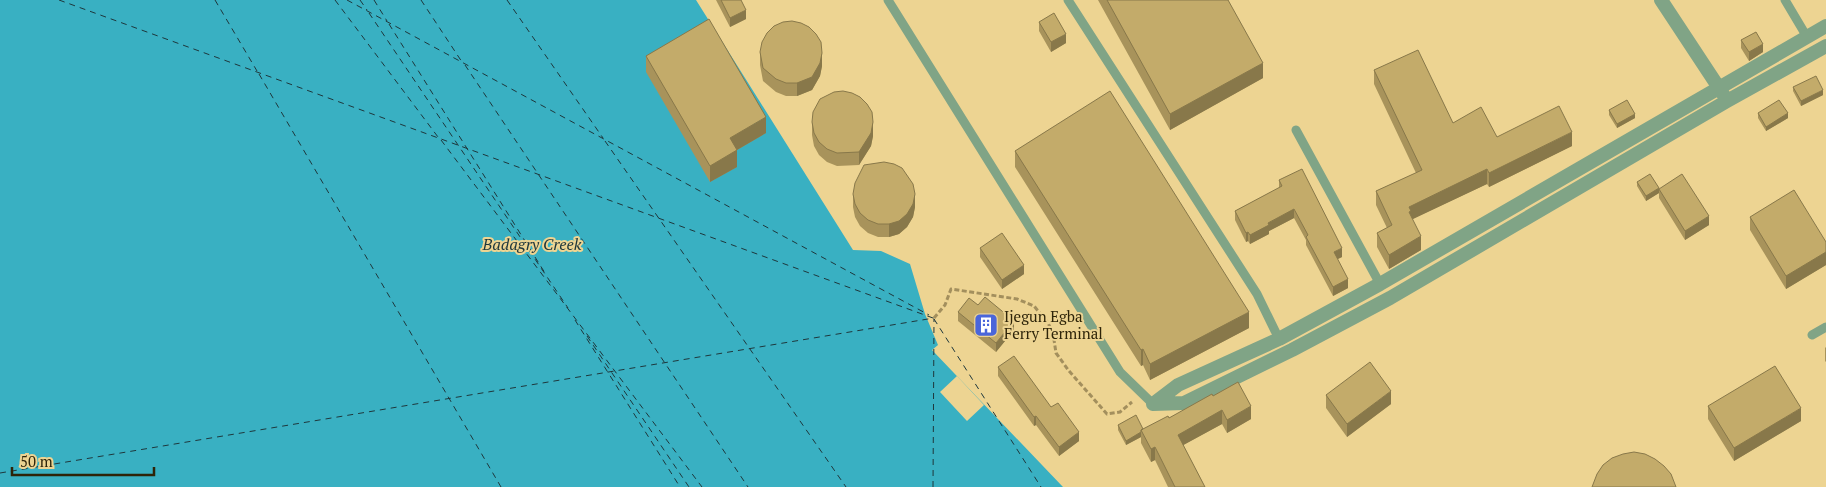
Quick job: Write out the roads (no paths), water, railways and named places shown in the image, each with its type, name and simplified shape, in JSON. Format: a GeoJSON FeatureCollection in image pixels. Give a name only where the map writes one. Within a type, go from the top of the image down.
{"type":"FeatureCollection","features":[{"type":"Feature","properties":{"kind":"street"},"geometry":{"type":"LineString","coordinates":[[1661,0],[1727,101]]}},
{"type":"Feature","properties":{"kind":"street"},"geometry":{"type":"LineString","coordinates":[[1153,404],[1178,385],[1279,339],[1380,284],[1826,26]]}},
{"type":"Feature","properties":{"kind":"street"},"geometry":{"type":"LineString","coordinates":[[1153,404],[1184,403],[1300,346],[1398,293],[1727,101],[1826,46]]}},
{"type":"Feature","properties":{"kind":"lane"},"geometry":{"type":"LineString","coordinates":[[888,0],[1120,372],[1153,404]]}},
{"type":"Feature","properties":{"kind":"lane"},"geometry":{"type":"LineString","coordinates":[[1068,0],[1256,294],[1279,339]]}},
{"type":"Feature","properties":{"kind":"lane"},"geometry":{"type":"LineString","coordinates":[[1785,0],[1807,37]]}},
{"type":"Feature","properties":{"kind":"lane"},"geometry":{"type":"LineString","coordinates":[[1296,130],[1380,284]]}},
{"type":"Feature","properties":{"kind":"lane"},"geometry":{"type":"LineString","coordinates":[[1812,335],[1826,327]]}},
{"type":"Feature","properties":{"kind":"water","name":"Badagry Creek"},"geometry":{"type":"Polygon","coordinates":[[[0,0],[696,0],[853,250],[881,251],[910,264],[925,314],[938,345],[932,350],[1063,487],[0,487],[0,0]]]}},
{"type":"Feature","properties":{"kind":"place","name":"Ijegun Egba Ferry Terminal"},"geometry":{"type":"Point","coordinates":[986,325]}}]}
